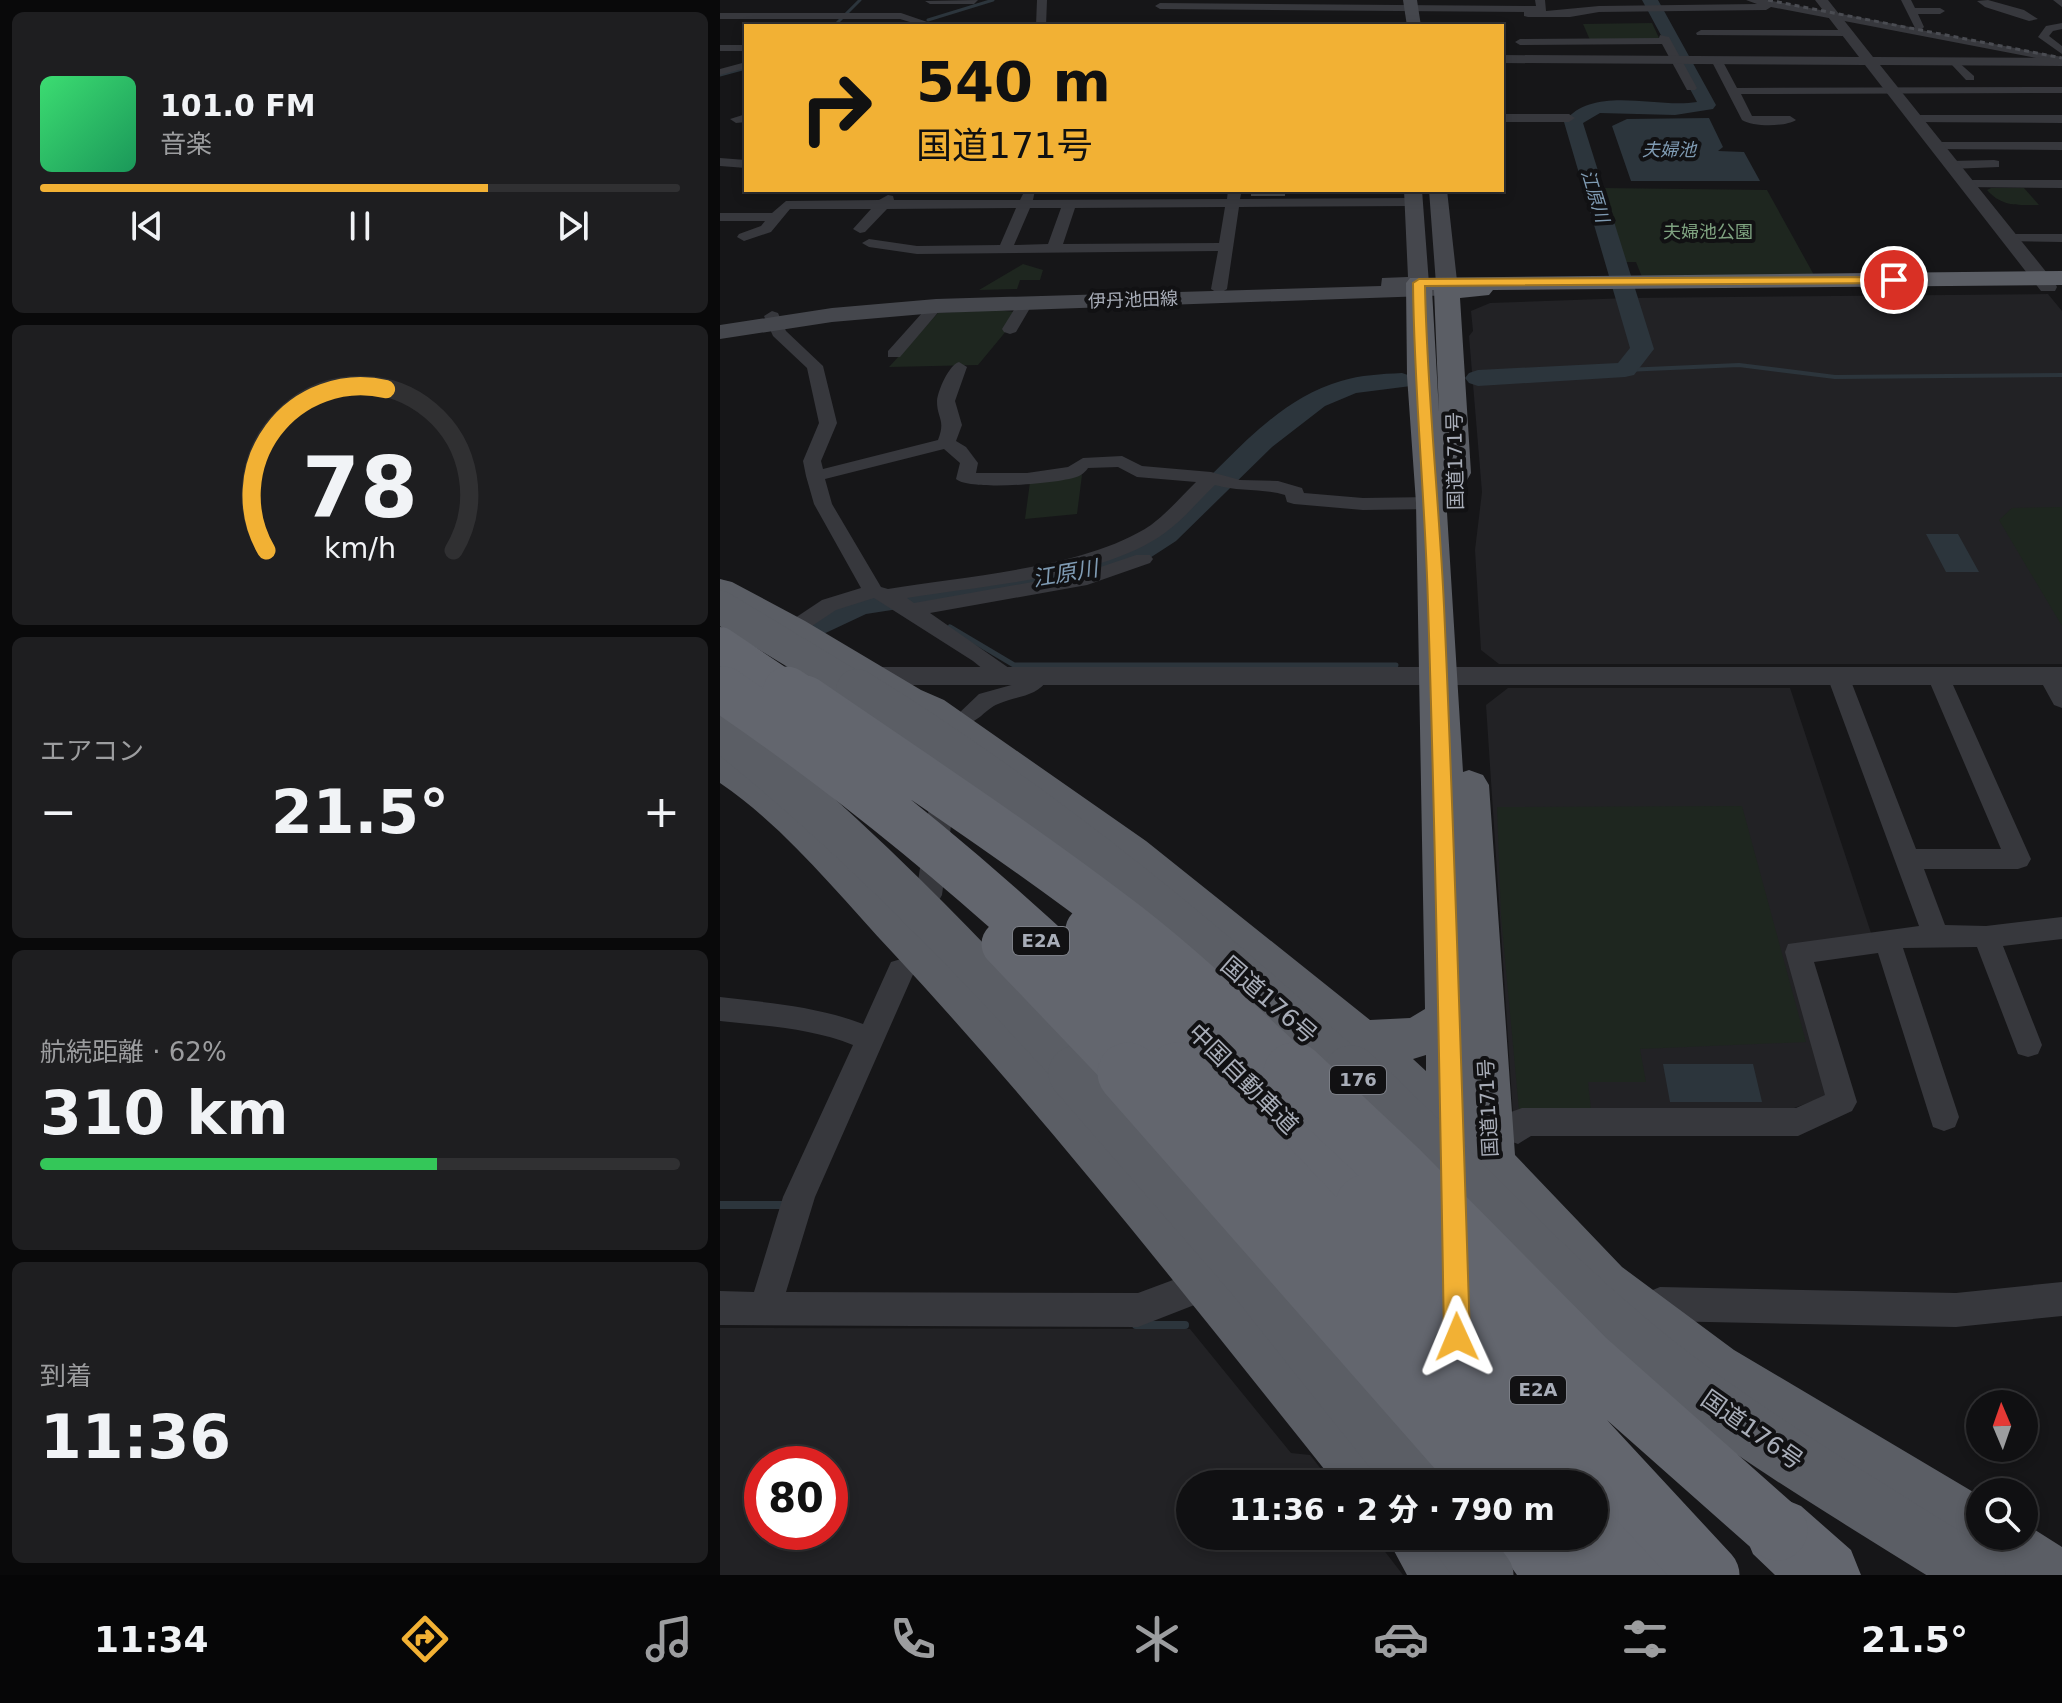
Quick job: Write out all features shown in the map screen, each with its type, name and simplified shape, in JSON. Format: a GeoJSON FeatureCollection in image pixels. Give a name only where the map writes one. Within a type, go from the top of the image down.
{"type":"FeatureCollection","features":[{"type":"Feature","properties":{"kind":"highway"},"geometry":{"type":"LineString","coordinates":[[1430,291],[2053,283]]}},
{"type":"Feature","properties":{"kind":"highway","name":"国道171号"},"geometry":{"type":"LineString","coordinates":[[1430,291],[1421,376],[1432,503],[1449,677],[1510,1163],[1507,1470]]}},
{"type":"Feature","properties":{"kind":"highway","name":"国道171号"},"geometry":{"type":"LineString","coordinates":[[1430,291],[1449,677],[1447,1021],[1461,1470]]}},
{"type":"Feature","properties":{"kind":"highway"},"geometry":{"type":"LineString","coordinates":[[720,590],[950,721],[1131,852],[1361,1041],[1452,1130],[1510,1163],[1713,1352],[1817,1416],[1966,1520]]}},
{"type":"Feature","properties":{"kind":"highway","name":"国道176号"},"geometry":{"type":"LineString","coordinates":[[720,607],[920,730],[1039,813],[1172,917],[1328,1051],[1567,1285],[1645,1353],[1788,1455],[1966,1527]]}},
{"type":"Feature","properties":{"kind":"highway","name":"中国自動車道"},"geometry":{"type":"LineString","coordinates":[[720,645],[760,698],[1071,968],[1328,1234],[1543,1470]]}},
{"type":"Feature","properties":{"kind":"highway"},"geometry":{"type":"LineString","coordinates":[[760,698],[832,821],[1032,1025],[1244,1265],[1407,1470]]}},
{"type":"Feature","properties":{"kind":"highway"},"geometry":{"type":"LineString","coordinates":[[760,698],[967,903],[1135,1081],[1477,1470]]}},
{"type":"Feature","properties":{"kind":"highway"},"geometry":{"type":"LineString","coordinates":[[760,698],[971,811],[1130,928],[1330,1106],[1584,1359],[1826,1575]]}},
{"type":"Feature","properties":{"kind":"highway","name":"中国自動車道"},"geometry":{"type":"LineString","coordinates":[[760,698],[906,775],[1019,868],[1196,1032],[1366,1205],[1709,1575]]}},
{"type":"Feature","properties":{"kind":"highway"},"geometry":{"type":"LineString","coordinates":[[720,763],[757,788],[803,830],[908,936],[1091,1142],[1363,1470]]}},
{"type":"Feature","properties":{"kind":"highway"},"geometry":{"type":"LineString","coordinates":[[1361,1041],[1416,1038],[1447,1021]]}},
{"type":"Feature","properties":{"kind":"highway"},"geometry":{"type":"LineString","coordinates":[[1510,1163],[1603,1286],[1714,1370],[1966,1522]]}},
{"type":"Feature","properties":{"kind":"highway"},"geometry":{"type":"LineString","coordinates":[[1608,1541],[1639,1575]]}},
{"type":"Feature","properties":{"kind":"highway"},"geometry":{"type":"LineString","coordinates":[[2038,1548],[2062,1554]]}},
{"type":"Feature","properties":{"kind":"highway"},"geometry":{"type":"LineString","coordinates":[[1427,1550],[1444,1575]]}},
{"type":"Feature","properties":{"kind":"highway"},"geometry":{"type":"LineString","coordinates":[[1461,1550],[1463,1575]]}},
{"type":"Feature","properties":{"kind":"highway"},"geometry":{"type":"LineString","coordinates":[[1469,1550],[1486,1575]]}},
{"type":"Feature","properties":{"kind":"highway"},"geometry":{"type":"LineString","coordinates":[[1510,1550],[1511,1575]]}},
{"type":"Feature","properties":{"kind":"highway"},"geometry":{"type":"LineString","coordinates":[[1541,1550],[1560,1575]]}},
{"type":"Feature","properties":{"kind":"highway"},"geometry":{"type":"LineString","coordinates":[[2011,1550],[2049,1575]]}},
{"type":"Feature","properties":{"kind":"main road"},"geometry":{"type":"LineString","coordinates":[[1403,24],[1406,4]]}},
{"type":"Feature","properties":{"kind":"main road"},"geometry":{"type":"LineString","coordinates":[[1406,4],[1413,24]]}},
{"type":"Feature","properties":{"kind":"main road"},"geometry":{"type":"LineString","coordinates":[[1430,291],[1438,192]]}},
{"type":"Feature","properties":{"kind":"main road"},"geometry":{"type":"LineString","coordinates":[[1413,196],[1430,291]]}},
{"type":"Feature","properties":{"kind":"main road","name":"伊丹池田線"},"geometry":{"type":"LineString","coordinates":[[720,332],[772,320],[889,302],[1219,289],[1430,291]]}},
{"type":"Feature","properties":{"kind":"main road","name":"伊丹池田線"},"geometry":{"type":"LineString","coordinates":[[720,325],[936,306],[1430,291]]}},
{"type":"Feature","properties":{"kind":"street"},"geometry":{"type":"LineString","coordinates":[[782,24],[819,0]]}},
{"type":"Feature","properties":{"kind":"street"},"geometry":{"type":"LineString","coordinates":[[833,24],[864,0]]}},
{"type":"Feature","properties":{"kind":"street"},"geometry":{"type":"LineString","coordinates":[[915,18],[931,0],[974,1]]}},
{"type":"Feature","properties":{"kind":"street"},"geometry":{"type":"LineString","coordinates":[[1041,24],[1042,0]]}},
{"type":"Feature","properties":{"kind":"street"},"geometry":{"type":"LineString","coordinates":[[1161,8],[1291,8],[1374,13],[1406,4],[1465,9],[1516,4],[1542,9],[1540,0]]}},
{"type":"Feature","properties":{"kind":"street"},"geometry":{"type":"LineString","coordinates":[[1553,0],[1557,14]]}},
{"type":"Feature","properties":{"kind":"street"},"geometry":{"type":"LineString","coordinates":[[1751,0],[1827,8],[1919,27],[1958,31],[2061,61]]}},
{"type":"Feature","properties":{"kind":"street"},"geometry":{"type":"LineString","coordinates":[[1973,1],[1981,0],[2000,10],[2022,11],[2054,27],[2043,37],[2061,61]]}},
{"type":"Feature","properties":{"kind":"street"},"geometry":{"type":"LineString","coordinates":[[1520,42],[1654,20],[1698,4],[1782,2]]}},
{"type":"Feature","properties":{"kind":"street"},"geometry":{"type":"LineString","coordinates":[[1908,6],[1919,27]]}},
{"type":"Feature","properties":{"kind":"street"},"geometry":{"type":"LineString","coordinates":[[1908,6],[1940,11]]}},
{"type":"Feature","properties":{"kind":"street"},"geometry":{"type":"LineString","coordinates":[[1827,8],[2009,238],[2053,283]]}},
{"type":"Feature","properties":{"kind":"street"},"geometry":{"type":"LineString","coordinates":[[1827,8],[1932,36],[2061,61]]}},
{"type":"Feature","properties":{"kind":"street"},"geometry":{"type":"LineString","coordinates":[[1465,9],[1467,14],[1499,24]]}},
{"type":"Feature","properties":{"kind":"street"},"geometry":{"type":"LineString","coordinates":[[1505,26],[1587,9],[1654,20],[1681,59],[1691,88]]}},
{"type":"Feature","properties":{"kind":"street"},"geometry":{"type":"LineString","coordinates":[[722,32],[742,14]]}},
{"type":"Feature","properties":{"kind":"street"},"geometry":{"type":"LineString","coordinates":[[720,16],[868,16],[915,18],[929,24]]}},
{"type":"Feature","properties":{"kind":"street"},"geometry":{"type":"LineString","coordinates":[[860,24],[868,16]]}},
{"type":"Feature","properties":{"kind":"street"},"geometry":{"type":"LineString","coordinates":[[2007,20],[2033,19]]}},
{"type":"Feature","properties":{"kind":"street"},"geometry":{"type":"LineString","coordinates":[[1505,26],[1520,42],[1524,59]]}},
{"type":"Feature","properties":{"kind":"street"},"geometry":{"type":"LineString","coordinates":[[1701,33],[1846,33]]}},
{"type":"Feature","properties":{"kind":"street"},"geometry":{"type":"LineString","coordinates":[[1932,36],[1937,63]]}},
{"type":"Feature","properties":{"kind":"street"},"geometry":{"type":"LineString","coordinates":[[720,48],[744,48]]}},
{"type":"Feature","properties":{"kind":"street"},"geometry":{"type":"LineString","coordinates":[[1504,59],[1870,63],[2061,61]]}},
{"type":"Feature","properties":{"kind":"street"},"geometry":{"type":"LineString","coordinates":[[1717,60],[1748,120],[1790,120]]}},
{"type":"Feature","properties":{"kind":"street"},"geometry":{"type":"LineString","coordinates":[[1956,63],[1970,78]]}},
{"type":"Feature","properties":{"kind":"street"},"geometry":{"type":"LineString","coordinates":[[720,72],[744,66]]}},
{"type":"Feature","properties":{"kind":"street"},"geometry":{"type":"LineString","coordinates":[[1734,91],[1892,91],[1951,86],[2062,90]]}},
{"type":"Feature","properties":{"kind":"street"},"geometry":{"type":"LineString","coordinates":[[1740,105],[1781,104]]}},
{"type":"Feature","properties":{"kind":"street"},"geometry":{"type":"LineString","coordinates":[[1504,118],[1569,118]]}},
{"type":"Feature","properties":{"kind":"street"},"geometry":{"type":"LineString","coordinates":[[1915,119],[2018,123],[2062,119]]}},
{"type":"Feature","properties":{"kind":"street"},"geometry":{"type":"LineString","coordinates":[[1932,141],[1962,135]]}},
{"type":"Feature","properties":{"kind":"street"},"geometry":{"type":"LineString","coordinates":[[1932,141],[2062,146]]}},
{"type":"Feature","properties":{"kind":"street"},"geometry":{"type":"LineString","coordinates":[[2043,146],[2060,163]]}},
{"type":"Feature","properties":{"kind":"street"},"geometry":{"type":"LineString","coordinates":[[720,162],[744,164]]}},
{"type":"Feature","properties":{"kind":"street"},"geometry":{"type":"LineString","coordinates":[[1951,165],[1994,164]]}},
{"type":"Feature","properties":{"kind":"street"},"geometry":{"type":"LineString","coordinates":[[1967,184],[2062,184]]}},
{"type":"Feature","properties":{"kind":"street"},"geometry":{"type":"LineString","coordinates":[[817,219],[833,192]]}},
{"type":"Feature","properties":{"kind":"street"},"geometry":{"type":"LineString","coordinates":[[860,229],[894,192]]}},
{"type":"Feature","properties":{"kind":"street"},"geometry":{"type":"LineString","coordinates":[[1219,289],[1235,196]]}},
{"type":"Feature","properties":{"kind":"street"},"geometry":{"type":"LineString","coordinates":[[744,237],[761,233],[786,205],[915,204],[1028,197],[1070,203],[1235,196],[1413,196]]}},
{"type":"Feature","properties":{"kind":"street"},"geometry":{"type":"LineString","coordinates":[[1005,249],[1028,197]]}},
{"type":"Feature","properties":{"kind":"street"},"geometry":{"type":"LineString","coordinates":[[1054,248],[1070,203]]}},
{"type":"Feature","properties":{"kind":"street"},"geometry":{"type":"LineString","coordinates":[[900,222],[915,204]]}},
{"type":"Feature","properties":{"kind":"street"},"geometry":{"type":"LineString","coordinates":[[720,217],[776,217]]}},
{"type":"Feature","properties":{"kind":"street"},"geometry":{"type":"LineString","coordinates":[[2009,238],[2062,238]]}},
{"type":"Feature","properties":{"kind":"street"},"geometry":{"type":"LineString","coordinates":[[869,243],[903,249],[1226,247]]}},
{"type":"Feature","properties":{"kind":"street"},"geometry":{"type":"LineString","coordinates":[[1010,329],[1025,303]]}},
{"type":"Feature","properties":{"kind":"street"},"geometry":{"type":"LineString","coordinates":[[894,354],[936,306]]}},
{"type":"Feature","properties":{"kind":"street"},"geometry":{"type":"LineString","coordinates":[[772,320],[779,333],[815,366],[828,423],[812,461],[823,504],[893,600],[1008,678]]}},
{"type":"Feature","properties":{"kind":"street"},"geometry":{"type":"LineString","coordinates":[[946,443],[953,425],[946,401],[959,367]]}},
{"type":"Feature","properties":{"kind":"street"},"geometry":{"type":"LineString","coordinates":[[815,476],[946,443],[960,451],[969,463],[965,479],[1027,479],[1074,472],[1083,463],[1122,461],[1137,471],[1211,478],[1239,486],[1278,487],[1295,492],[1294,498],[1363,504],[1432,503]]}},
{"type":"Feature","properties":{"kind":"street"},"geometry":{"type":"LineString","coordinates":[[893,600],[1112,553],[1159,528],[1211,478]]}},
{"type":"Feature","properties":{"kind":"street"},"geometry":{"type":"LineString","coordinates":[[793,629],[829,605],[1087,579],[1143,559]]}},
{"type":"Feature","properties":{"kind":"street"},"geometry":{"type":"LineString","coordinates":[[720,676],[760,698],[869,676],[1938,676],[2058,684]]}},
{"type":"Feature","properties":{"kind":"street"},"geometry":{"type":"LineString","coordinates":[[1838,676],[1936,935]]}},
{"type":"Feature","properties":{"kind":"street"},"geometry":{"type":"LineString","coordinates":[[1907,859],[2018,859],[1938,676]]}},
{"type":"Feature","properties":{"kind":"street"},"geometry":{"type":"LineString","coordinates":[[967,716],[991,695],[1025,690],[1038,678]]}},
{"type":"Feature","properties":{"kind":"street"},"geometry":{"type":"LineString","coordinates":[[929,895],[948,760]]}},
{"type":"Feature","properties":{"kind":"street"},"geometry":{"type":"LineString","coordinates":[[1510,1163],[1522,1122],[1798,1122],[1842,1102],[1798,952],[1865,946],[1887,939],[1936,935],[1986,937],[2062,928]]}},
{"type":"Feature","properties":{"kind":"street"},"geometry":{"type":"LineString","coordinates":[[1986,937],[2028,1045]]}},
{"type":"Feature","properties":{"kind":"street"},"geometry":{"type":"LineString","coordinates":[[1887,939],[1944,1117]]}},
{"type":"Feature","properties":{"kind":"street"},"geometry":{"type":"LineString","coordinates":[[765,1308],[799,1197],[901,970]]}},
{"type":"Feature","properties":{"kind":"street"},"geometry":{"type":"LineString","coordinates":[[720,1009],[831,1024],[869,1039]]}},
{"type":"Feature","properties":{"kind":"street"},"geometry":{"type":"LineString","coordinates":[[720,1308],[1138,1310],[1208,1283]]}},
{"type":"Feature","properties":{"kind":"street"},"geometry":{"type":"LineString","coordinates":[[1660,1304],[1956,1310],[2062,1299]]}},
{"type":"Feature","properties":{"kind":"shaded area"},"geometry":{"type":"Polygon","coordinates":[[[2048,294],[2062,311],[2062,664],[1499,664],[1481,650],[1475,550],[1482,492],[1469,336],[1473,331],[1471,311],[1490,303],[1630,298],[2048,294]]]}},
{"type":"Feature","properties":{"kind":"shaded area"},"geometry":{"type":"Polygon","coordinates":[[[1508,688],[1790,688],[1872,936],[1789,946],[1829,1095],[1786,1111],[1513,1114],[1486,705],[1508,688]]]}},
{"type":"Feature","properties":{"kind":"shaded area"},"geometry":{"type":"Polygon","coordinates":[[[720,1328],[1190,1329],[1291,1453],[1310,1455],[1322,1470],[1176,1470],[1176,1550],[1384,1550],[1403,1575],[720,1575],[720,1328]]]}},
{"type":"Feature","properties":{"kind":"green space"},"geometry":{"type":"Polygon","coordinates":[[[1652,23],[1660,40],[1590,40],[1583,24],[1652,23]]]}},
{"type":"Feature","properties":{"kind":"green space","name":"夫婦池公園"},"geometry":{"type":"Polygon","coordinates":[[[1601,188],[1767,190],[1814,275],[1642,277],[1636,262],[1626,262],[1612,221],[1616,221],[1601,188]]]}},
{"type":"Feature","properties":{"kind":"green space"},"geometry":{"type":"Polygon","coordinates":[[[2024,188],[2039,205],[2004,202],[1987,190],[2024,188]]]}},
{"type":"Feature","properties":{"kind":"green space"},"geometry":{"type":"Polygon","coordinates":[[[1023,264],[1043,270],[1040,280],[1020,280],[1017,289],[979,290],[1023,264]]]}},
{"type":"Feature","properties":{"kind":"green space"},"geometry":{"type":"Polygon","coordinates":[[[1015,312],[1007,330],[978,365],[889,367],[938,313],[1015,312]]]}},
{"type":"Feature","properties":{"kind":"green space"},"geometry":{"type":"Polygon","coordinates":[[[1082,475],[1077,514],[1025,519],[1030,482],[1082,475]]]}},
{"type":"Feature","properties":{"kind":"green space"},"geometry":{"type":"Polygon","coordinates":[[[2062,507],[2062,626],[1999,520],[2012,508],[2062,507]]]}},
{"type":"Feature","properties":{"kind":"green space"},"geometry":{"type":"Polygon","coordinates":[[[1742,806],[1806,1042],[1640,1049],[1646,1082],[1588,1082],[1591,1109],[1519,1110],[1501,916],[1497,807],[1742,806]]]}},
{"type":"Feature","properties":{"kind":"water","name":"夫婦池"},"geometry":{"type":"Polygon","coordinates":[[[1709,118],[1723,147],[1718,151],[1744,152],[1760,181],[1631,181],[1612,126],[1627,119],[1709,118]]]}},
{"type":"Feature","properties":{"kind":"water"},"geometry":{"type":"Polygon","coordinates":[[[1926,534],[1958,534],[1979,572],[1946,572],[1926,534]]]}},
{"type":"Feature","properties":{"kind":"water"},"geometry":{"type":"Polygon","coordinates":[[[1663,1064],[1753,1064],[1762,1102],[1670,1102],[1663,1064]]]}},
{"type":"Feature","properties":{"kind":"waterway"},"geometry":{"type":"LineString","coordinates":[[836,24],[860,0]]}},
{"type":"Feature","properties":{"kind":"waterway"},"geometry":{"type":"LineString","coordinates":[[928,20],[993,0]]}},
{"type":"Feature","properties":{"kind":"waterway","name":"江原川"},"geometry":{"type":"LineString","coordinates":[[1478,378],[1625,370],[1642,349],[1573,122],[1583,113],[1598,108],[1675,109],[1707,105],[1650,0]]}},
{"type":"Feature","properties":{"kind":"waterway"},"geometry":{"type":"LineString","coordinates":[[912,24],[920,22]]}},
{"type":"Feature","properties":{"kind":"waterway"},"geometry":{"type":"LineString","coordinates":[[720,75],[744,69]]}},
{"type":"Feature","properties":{"kind":"waterway"},"geometry":{"type":"LineString","coordinates":[[1625,370],[1739,365],[1835,377],[2062,375]]}},
{"type":"Feature","properties":{"kind":"waterway","name":"江原川"},"geometry":{"type":"LineString","coordinates":[[817,627],[835,614],[861,605],[1093,570],[1128,558],[1166,535],[1263,441],[1316,401],[1354,385],[1402,381]]}},
{"type":"Feature","properties":{"kind":"waterway"},"geometry":{"type":"LineString","coordinates":[[950,627],[1014,665],[1396,665]]}},
{"type":"Feature","properties":{"kind":"waterway"},"geometry":{"type":"LineString","coordinates":[[720,1205],[788,1205]]}},
{"type":"Feature","properties":{"kind":"waterway"},"geometry":{"type":"LineString","coordinates":[[1136,1325],[1185,1325]]}},
{"type":"Feature","properties":{"kind":"railway"},"geometry":{"type":"LineString","coordinates":[[1768,0],[2062,58]]}},
{"type":"Feature","properties":{"kind":"route"},"geometry":{"type":"LineString","coordinates":[[1457,1337],[1443,776],[1432,503],[1421,376],[1419,283],[1894,280]]}}]}
